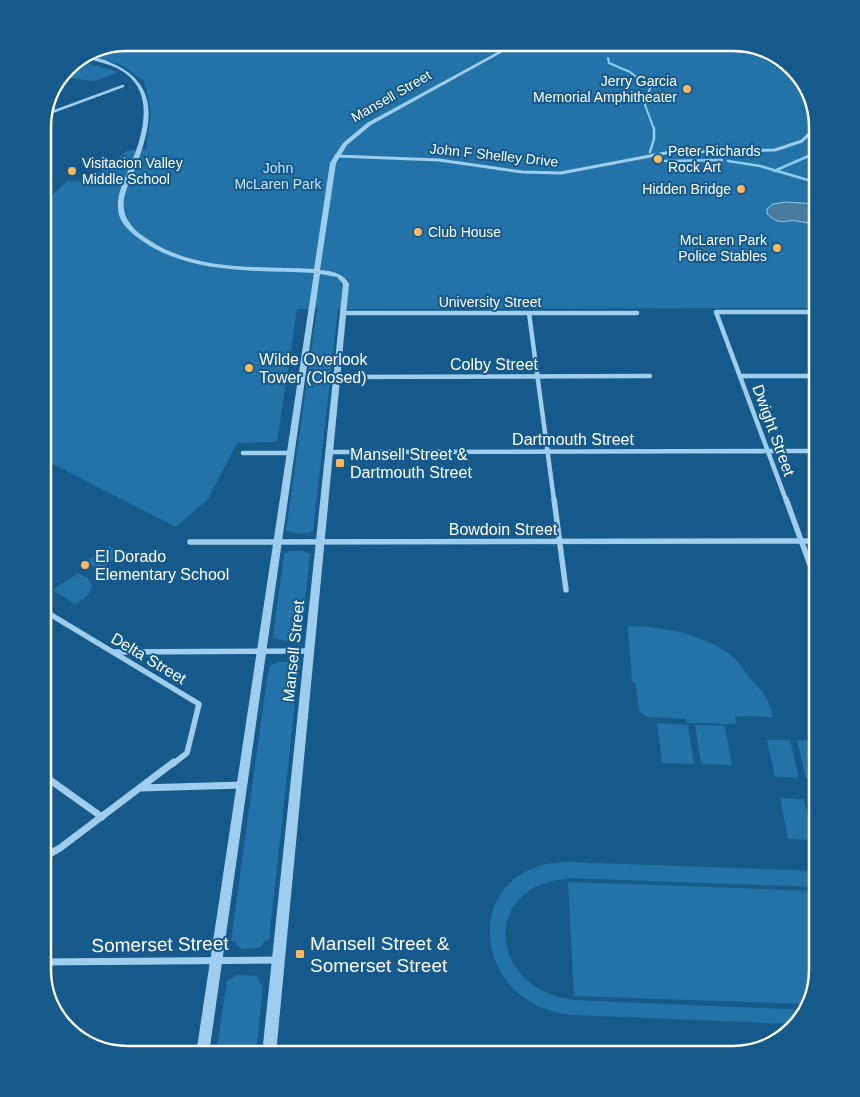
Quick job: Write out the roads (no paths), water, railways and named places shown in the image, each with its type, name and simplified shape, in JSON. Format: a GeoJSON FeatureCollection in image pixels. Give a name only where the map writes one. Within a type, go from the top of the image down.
{"type":"FeatureCollection","features":[{"type":"Feature","properties":{"kind":"street","name":"Mansell Street"},"geometry":{"type":"LineString","coordinates":[[203,1046],[318,271],[330,170],[336,156],[345,144],[369,124],[502,51]]}},
{"type":"Feature","properties":{"kind":"street"},"geometry":{"type":"LineString","coordinates":[[94,59],[124,70],[138,80],[144,92],[146,116],[142,139],[121,201],[122,215],[133,231],[154,246],[198,262],[252,269],[318,271]]}},
{"type":"Feature","properties":{"kind":"street"},"geometry":{"type":"LineString","coordinates":[[53,112],[123,86]]}},
{"type":"Feature","properties":{"kind":"street","name":"John F Shelley Drive"},"geometry":{"type":"LineString","coordinates":[[336,156],[440,160],[532,173],[570,173],[605,168],[673,152],[750,151],[782,148],[798,143],[809,135]]}},
{"type":"Feature","properties":{"kind":"street","name":"Mansell Street"},"geometry":{"type":"LineString","coordinates":[[270,1046],[344,313],[345,281],[338,276],[318,271]]}},
{"type":"Feature","properties":{"kind":"street","name":"Dwight Street"},"geometry":{"type":"LineString","coordinates":[[809,312],[716,312],[809,561]]}},
{"type":"Feature","properties":{"kind":"street","name":"University Street"},"geometry":{"type":"LineString","coordinates":[[344,313],[637,313]]}},
{"type":"Feature","properties":{"kind":"street"},"geometry":{"type":"LineString","coordinates":[[529,314],[561,541],[566,590]]}},
{"type":"Feature","properties":{"kind":"street","name":"Colby Street"},"geometry":{"type":"LineString","coordinates":[[337,377],[650,376]]}},
{"type":"Feature","properties":{"kind":"street"},"geometry":{"type":"LineString","coordinates":[[741,376],[809,376]]}},
{"type":"Feature","properties":{"kind":"street","name":"Dartmouth Street"},"geometry":{"type":"LineString","coordinates":[[329,452],[809,451]]}},
{"type":"Feature","properties":{"kind":"street"},"geometry":{"type":"LineString","coordinates":[[243,453],[290,452]]}},
{"type":"Feature","properties":{"kind":"street","name":"Bowdoin Street"},"geometry":{"type":"LineString","coordinates":[[190,542],[809,541]]}},
{"type":"Feature","properties":{"kind":"street","name":"Delta Street"},"geometry":{"type":"LineString","coordinates":[[51,615],[199,704],[187,753],[140,788]]}},
{"type":"Feature","properties":{"kind":"street"},"geometry":{"type":"LineString","coordinates":[[113,652],[309,651]]}},
{"type":"Feature","properties":{"kind":"street"},"geometry":{"type":"LineString","coordinates":[[51,781],[102,817]]}},
{"type":"Feature","properties":{"kind":"street"},"geometry":{"type":"LineString","coordinates":[[51,853],[140,788],[242,784]]}},
{"type":"Feature","properties":{"kind":"street","name":"Somerset Street"},"geometry":{"type":"LineString","coordinates":[[51,962],[216,959],[278,960]]}},
{"type":"Feature","properties":{"kind":"waterway"},"geometry":{"type":"LineString","coordinates":[[608,58],[609,63],[630,72],[648,86]]}},
{"type":"Feature","properties":{"kind":"waterway"},"geometry":{"type":"LineString","coordinates":[[650,88],[645,105],[654,129]]}},
{"type":"Feature","properties":{"kind":"waterway"},"geometry":{"type":"LineString","coordinates":[[650,152],[654,139],[654,129]]}},
{"type":"Feature","properties":{"kind":"waterway"},"geometry":{"type":"LineString","coordinates":[[775,170],[809,156]]}},
{"type":"Feature","properties":{"kind":"waterway"},"geometry":{"type":"LineString","coordinates":[[655,158],[659,159]]}},
{"type":"Feature","properties":{"kind":"waterway"},"geometry":{"type":"LineString","coordinates":[[665,161],[722,160]]}},
{"type":"Feature","properties":{"kind":"waterway"},"geometry":{"type":"LineString","coordinates":[[728,161],[775,170]]}},
{"type":"Feature","properties":{"kind":"waterway"},"geometry":{"type":"LineString","coordinates":[[775,170],[808,180]]}},
{"type":"Feature","properties":{"kind":"place","name":"Jerry Garcia Memorial Amphitheater"},"geometry":{"type":"Point","coordinates":[687,89]}},
{"type":"Feature","properties":{"kind":"place","name":"Peter Richards Rock Art"},"geometry":{"type":"Point","coordinates":[658,159]}},
{"type":"Feature","properties":{"kind":"place","name":"Visitacion Valley Middle School"},"geometry":{"type":"Point","coordinates":[72,171]}},
{"type":"Feature","properties":{"kind":"place","name":"Hidden Bridge"},"geometry":{"type":"Point","coordinates":[741,189]}},
{"type":"Feature","properties":{"kind":"place","name":"Club House"},"geometry":{"type":"Point","coordinates":[418,232]}},
{"type":"Feature","properties":{"kind":"place","name":"McLaren Park Police Stables"},"geometry":{"type":"Point","coordinates":[777,248]}},
{"type":"Feature","properties":{"kind":"place","name":"Wilde Overlook Tower (Closed)"},"geometry":{"type":"Point","coordinates":[249,368]}},
{"type":"Feature","properties":{"kind":"place","name":"Mansell Street & Dartmouth Street"},"geometry":{"type":"Point","coordinates":[340,463]}},
{"type":"Feature","properties":{"kind":"place","name":"El Dorado Elementary School"},"geometry":{"type":"Point","coordinates":[85,565]}},
{"type":"Feature","properties":{"kind":"place","name":"Mansell Street & Somerset Street"},"geometry":{"type":"Point","coordinates":[300,954]}},
{"type":"Feature","properties":{"kind":"park label","name":"John McLaren Park"},"geometry":{"type":"Point","coordinates":[278,176]}}]}
